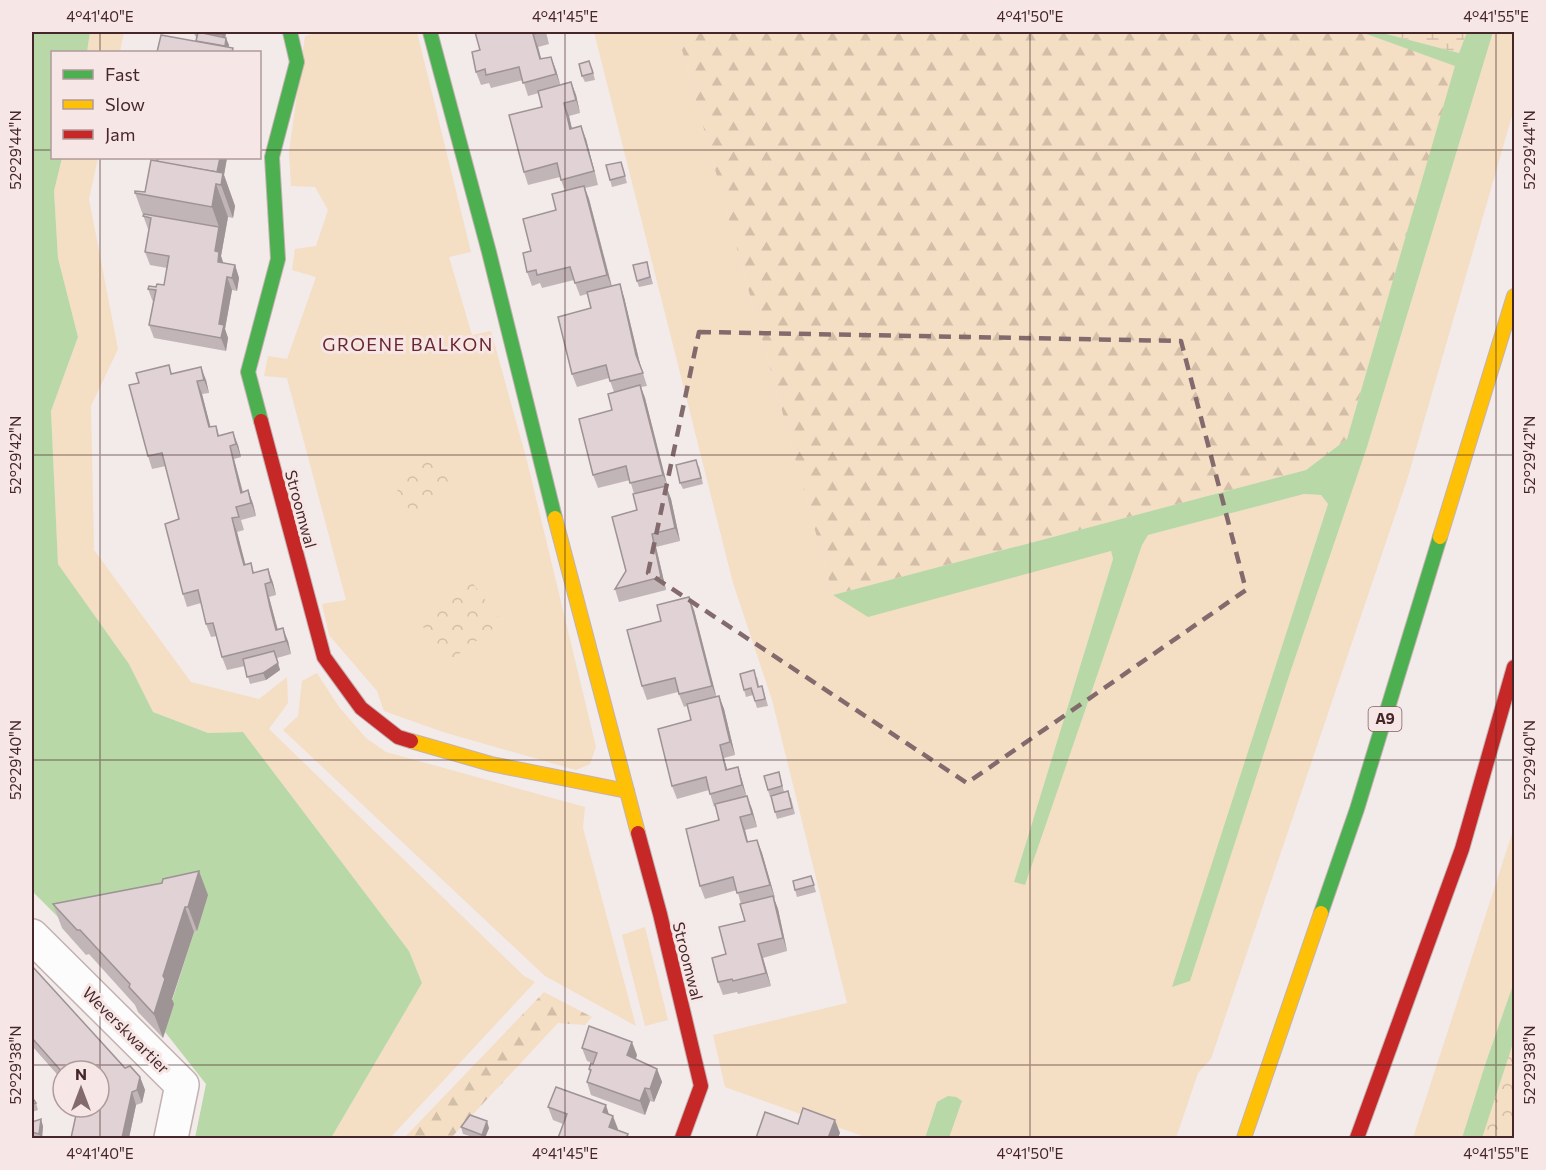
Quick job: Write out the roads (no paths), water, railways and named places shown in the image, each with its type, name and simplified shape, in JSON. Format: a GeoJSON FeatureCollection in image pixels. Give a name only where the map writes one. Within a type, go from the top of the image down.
{"type":"FeatureCollection","features":[{"type":"Feature","properties":{"kind":"main road","name":"Stroomwal"},"geometry":{"type":"LineString","coordinates":[[290,32],[297,62],[272,157],[278,259],[248,372],[324,657],[362,708],[398,737],[491,764],[627,791]]}},
{"type":"Feature","properties":{"kind":"main road","name":"Stroomwal"},"geometry":{"type":"LineString","coordinates":[[430,32],[492,263],[574,592],[660,914],[701,1086],[682,1138]]}},
{"type":"Feature","properties":{"kind":"main road","name":"A9"},"geometry":{"type":"LineString","coordinates":[[1244,1138],[1357,809],[1515,296]]}},
{"type":"Feature","properties":{"kind":"main road"},"geometry":{"type":"LineString","coordinates":[[1357,1138],[1462,849],[1515,667]]}},
{"type":"Feature","properties":{"kind":"street","name":"Weverskwartier"},"geometry":{"type":"LineString","coordinates":[[32,936],[182,1085],[171,1138]]}},
{"type":"Feature","properties":{"kind":"district","name":"GROENE BALKON"},"geometry":{"type":"Point","coordinates":[408,345]}}]}
